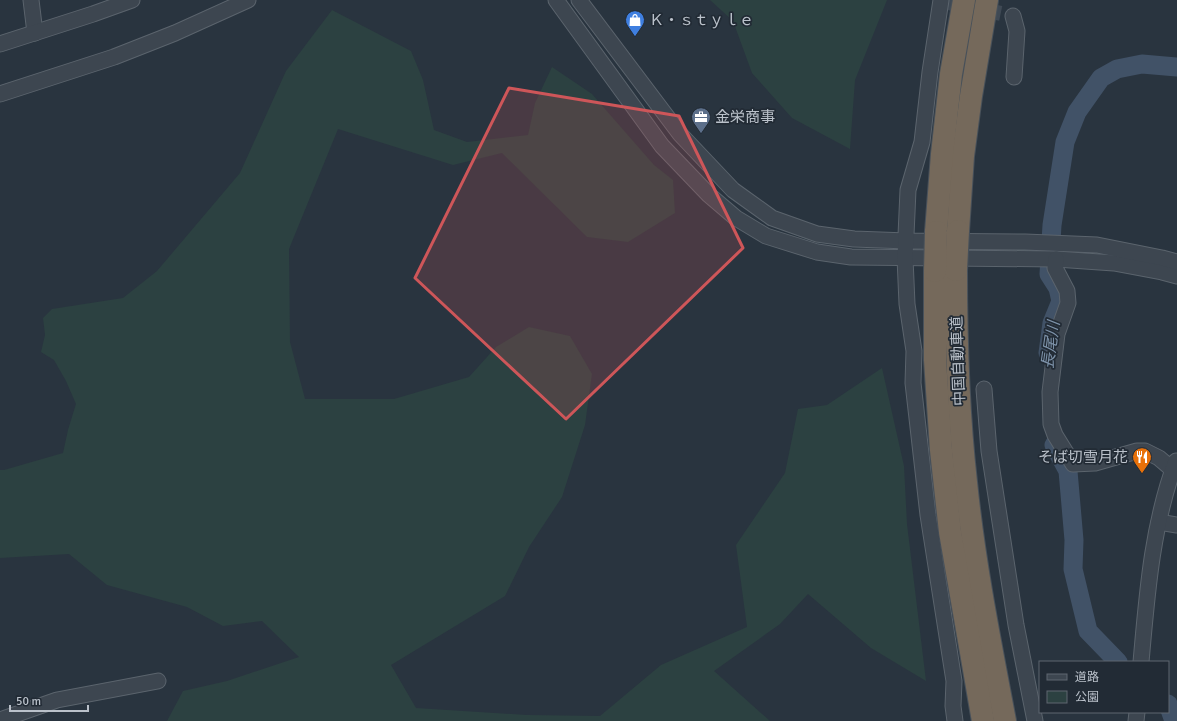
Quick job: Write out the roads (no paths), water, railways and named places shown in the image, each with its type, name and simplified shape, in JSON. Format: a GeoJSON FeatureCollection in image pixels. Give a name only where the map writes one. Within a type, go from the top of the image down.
{"type":"FeatureCollection","features":[{"type":"Feature","properties":{"kind":"highway"},"geometry":{"type":"LineString","coordinates":[[951,74],[958,0]]}},
{"type":"Feature","properties":{"kind":"highway","name":"中国自動車道"},"geometry":{"type":"LineString","coordinates":[[964,0],[951,74],[942,154],[936,232],[945,270],[966,482],[980,578],[1005,721]]}},
{"type":"Feature","properties":{"kind":"highway","name":"中国自動車道"},"geometry":{"type":"LineString","coordinates":[[983,721],[950,532],[941,450],[935,360],[945,270],[958,231],[963,156],[971,96],[987,0]]}},
{"type":"Feature","properties":{"kind":"street"},"geometry":{"type":"LineString","coordinates":[[31,0],[35,34]]}},
{"type":"Feature","properties":{"kind":"street"},"geometry":{"type":"LineString","coordinates":[[0,44],[35,34],[92,7],[132,0]]}},
{"type":"Feature","properties":{"kind":"street"},"geometry":{"type":"LineString","coordinates":[[0,94],[114,57],[174,33],[248,0]]}},
{"type":"Feature","properties":{"kind":"street"},"geometry":{"type":"LineString","coordinates":[[556,0],[662,146],[709,195],[736,218],[766,236],[817,252],[851,257],[1056,259],[1114,263],[1177,276]]}},
{"type":"Feature","properties":{"kind":"street"},"geometry":{"type":"LineString","coordinates":[[579,0],[680,134],[733,190],[772,218],[817,234],[854,239],[1026,242],[1097,246],[1177,262]]}},
{"type":"Feature","properties":{"kind":"street"},"geometry":{"type":"LineString","coordinates":[[941,0],[930,72],[922,142],[908,190],[907,241],[905,258],[907,304],[914,351],[913,383],[928,515],[954,681],[953,706],[955,721]]}},
{"type":"Feature","properties":{"kind":"street"},"geometry":{"type":"LineString","coordinates":[[1013,16],[1017,31],[1014,77]]}},
{"type":"Feature","properties":{"kind":"street"},"geometry":{"type":"LineString","coordinates":[[1056,259],[1054,268],[1067,291],[1068,303],[1057,334],[1050,392],[1051,424],[1055,435],[1073,464],[1095,463],[1136,451],[1145,451],[1175,464],[1154,545],[1141,661]]}},
{"type":"Feature","properties":{"kind":"street"},"geometry":{"type":"LineString","coordinates":[[984,389],[990,459],[1016,625],[1035,721]]}},
{"type":"Feature","properties":{"kind":"street"},"geometry":{"type":"LineString","coordinates":[[1159,522],[1177,525]]}},
{"type":"Feature","properties":{"kind":"street"},"geometry":{"type":"LineString","coordinates":[[0,720],[57,700],[158,682]]}},
{"type":"Feature","properties":{"kind":"waterway","name":"長尾川"},"geometry":{"type":"LineString","coordinates":[[1048,353],[1052,323],[1061,301],[1058,288],[1049,274],[1052,225],[1065,142],[1077,112],[1101,78],[1117,69],[1142,64],[1177,67]]}},
{"type":"Feature","properties":{"kind":"waterway","name":"長尾川"},"geometry":{"type":"LineString","coordinates":[[1054,445],[1068,471],[1074,540],[1073,569],[1088,631],[1117,661]]}},
{"type":"Feature","properties":{"kind":"waterway","name":"長尾川"},"geometry":{"type":"LineString","coordinates":[[1169,707],[1174,721]]}},
{"type":"Feature","properties":{"kind":"tunnel"},"geometry":{"type":"LineString","coordinates":[[941,1],[1013,16]]}},
{"type":"Feature","properties":{"kind":"place","name":"Ｋ・ｓｔｙｌｅ"},"geometry":{"type":"Point","coordinates":[635,37]}},
{"type":"Feature","properties":{"kind":"place","name":"金栄商事"},"geometry":{"type":"Point","coordinates":[701,134]}},
{"type":"Feature","properties":{"kind":"place","name":"そば切雪月花"},"geometry":{"type":"Point","coordinates":[1142,474]}}]}
